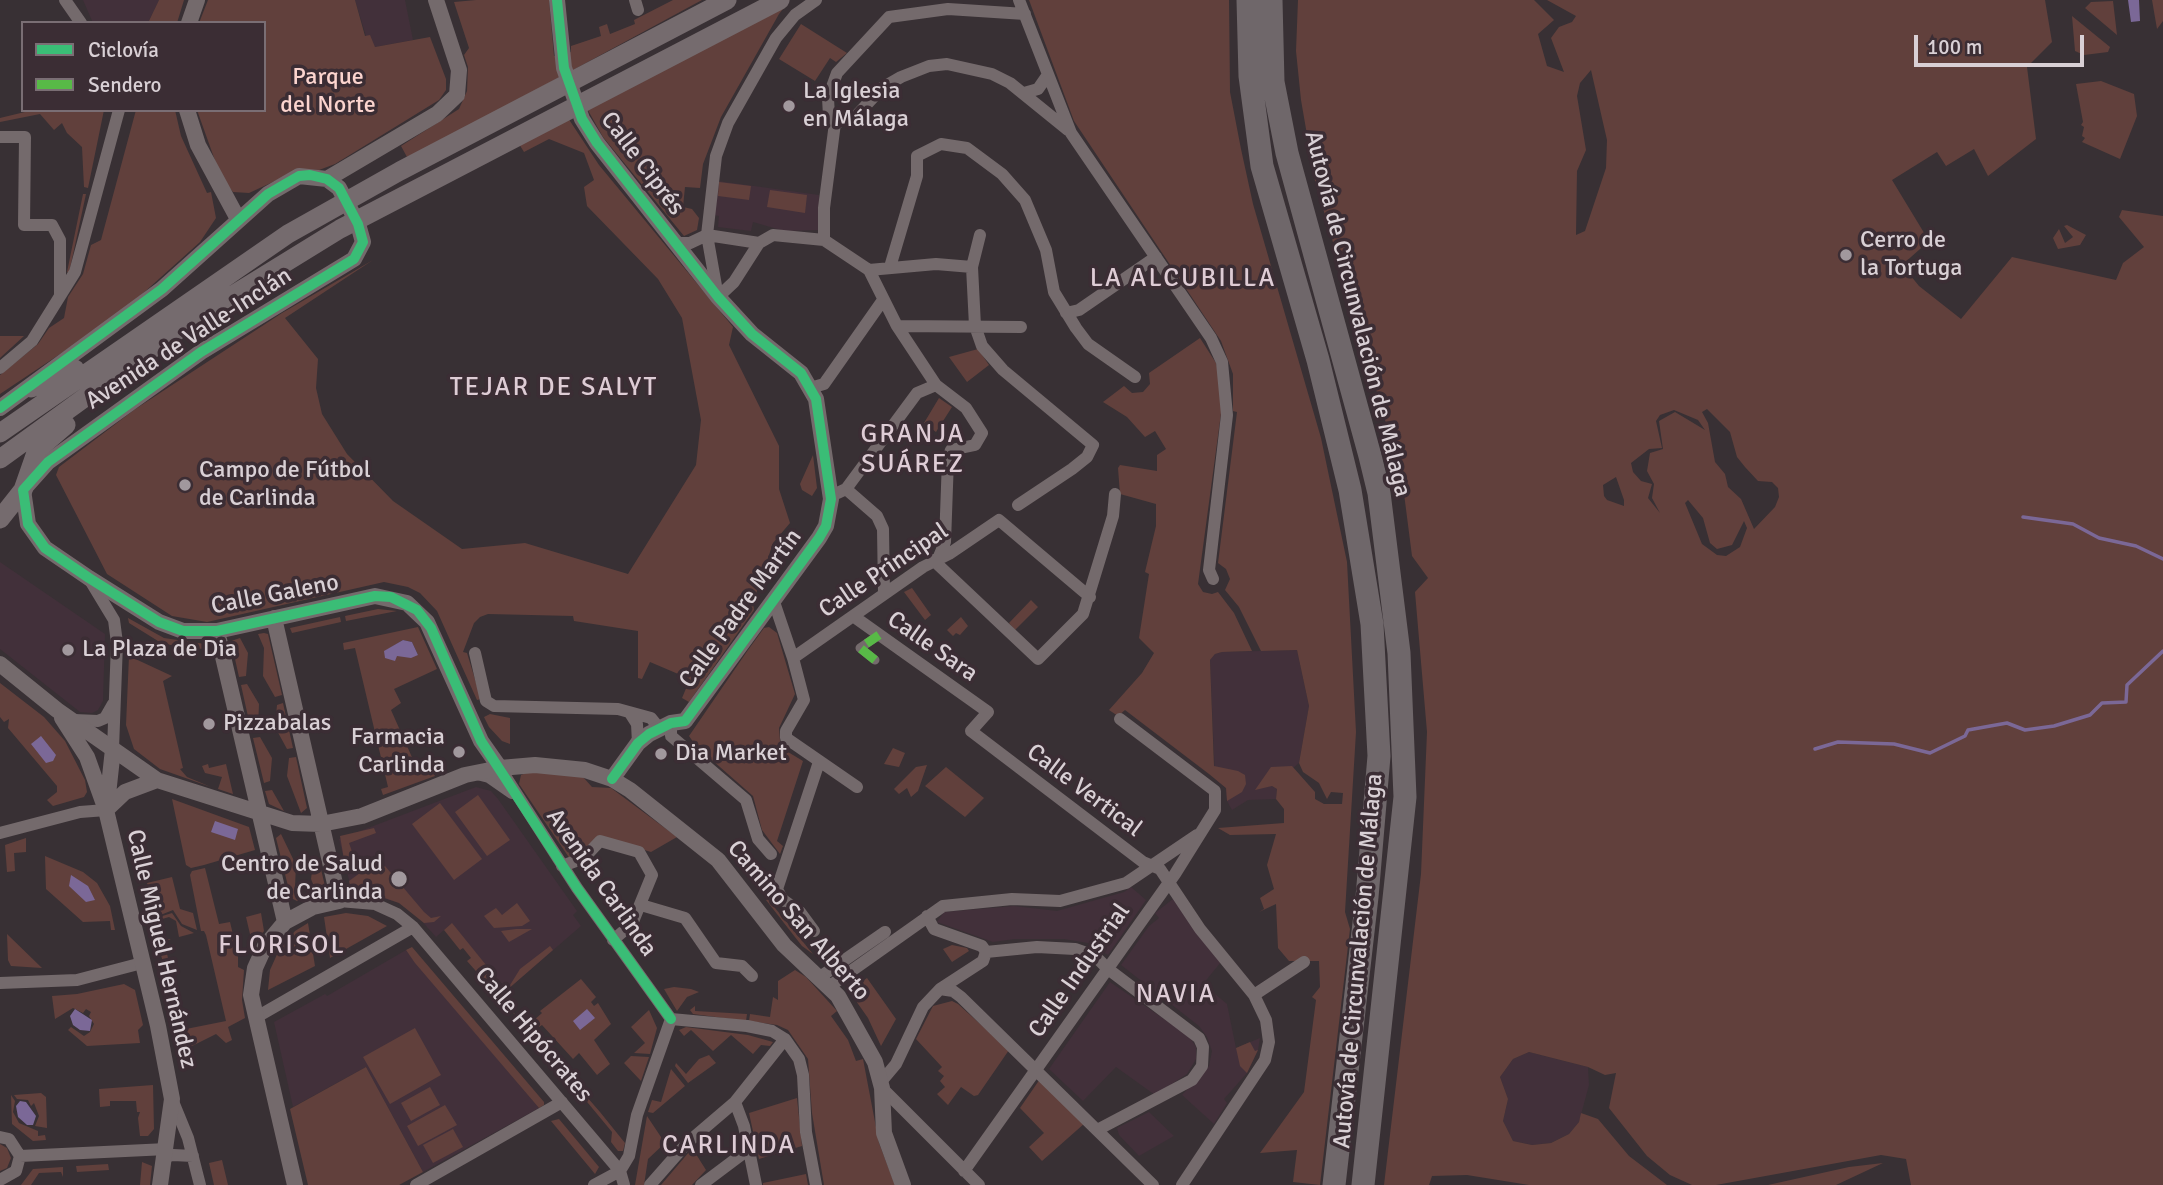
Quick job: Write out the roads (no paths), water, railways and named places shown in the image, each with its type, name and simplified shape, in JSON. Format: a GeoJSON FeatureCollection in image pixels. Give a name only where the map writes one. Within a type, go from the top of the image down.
{"type":"FeatureCollection","features":[{"type":"Feature","properties":{"kind":"highway","name":"Autovía de Circunvalación de Málaga"},"geometry":{"type":"LineString","coordinates":[[1248,0],[1250,76],[1262,166],[1318,360],[1350,489],[1372,624],[1379,756],[1367,897],[1334,1185]]}},
{"type":"Feature","properties":{"kind":"highway","name":"Autovía de Circunvalación de Málaga"},"geometry":{"type":"LineString","coordinates":[[1271,0],[1273,82],[1287,153],[1336,325],[1379,493],[1399,653],[1405,797],[1363,1185]]}},
{"type":"Feature","properties":{"kind":"highway"},"geometry":{"type":"LineString","coordinates":[[1279,110],[1284,0]]}},
{"type":"Feature","properties":{"kind":"main road","name":"Avenida de Valle-Inclán"},"geometry":{"type":"LineString","coordinates":[[1,455],[115,363],[288,234],[727,0]]}},
{"type":"Feature","properties":{"kind":"main road","name":"Avenida de Valle-Inclán"},"geometry":{"type":"LineString","coordinates":[[0,433],[115,363],[190,322],[340,229],[780,0]]}},
{"type":"Feature","properties":{"kind":"main road"},"geometry":{"type":"LineString","coordinates":[[31,388],[115,363]]}},
{"type":"Feature","properties":{"kind":"main road"},"geometry":{"type":"LineString","coordinates":[[0,519],[23,490],[37,450],[93,400],[115,363]]}},
{"type":"Feature","properties":{"kind":"main road"},"geometry":{"type":"LineString","coordinates":[[1,455],[23,490]]}},
{"type":"Feature","properties":{"kind":"street"},"geometry":{"type":"LineString","coordinates":[[65,0],[80,21]]}},
{"type":"Feature","properties":{"kind":"street"},"geometry":{"type":"LineString","coordinates":[[190,21],[197,0]]}},
{"type":"Feature","properties":{"kind":"street"},"geometry":{"type":"LineString","coordinates":[[327,179],[437,114],[457,95],[460,70],[436,0]]}},
{"type":"Feature","properties":{"kind":"street","name":"Calle Ciprés"},"geometry":{"type":"LineString","coordinates":[[557,0],[564,68],[578,110],[614,164],[718,297]]}},
{"type":"Feature","properties":{"kind":"street"},"geometry":{"type":"LineString","coordinates":[[696,271],[707,234],[711,180],[728,123],[776,38],[795,15],[816,0]]}},
{"type":"Feature","properties":{"kind":"street"},"geometry":{"type":"LineString","coordinates":[[1019,0],[1071,133],[1211,338],[1222,362],[1227,415],[1209,570],[1213,579]]}},
{"type":"Feature","properties":{"kind":"street"},"geometry":{"type":"LineString","coordinates":[[824,240],[824,208],[835,123],[829,116],[828,98],[837,73],[889,17],[948,9],[1025,14]]}},
{"type":"Feature","properties":{"kind":"street"},"geometry":{"type":"LineString","coordinates":[[835,123],[856,116],[882,88],[901,76],[929,66],[954,65],[992,74],[1024,93],[1071,133]]}},
{"type":"Feature","properties":{"kind":"street"},"geometry":{"type":"LineString","coordinates":[[1024,93],[1038,89],[1047,76]]}},
{"type":"Feature","properties":{"kind":"street"},"geometry":{"type":"LineString","coordinates":[[0,368],[32,341],[75,272],[118,112]]}},
{"type":"Feature","properties":{"kind":"street"},"geometry":{"type":"LineString","coordinates":[[188,112],[208,166],[238,219]]}},
{"type":"Feature","properties":{"kind":"street"},"geometry":{"type":"LineString","coordinates":[[0,137],[25,137],[24,225],[52,225],[60,240],[60,295]]}},
{"type":"Feature","properties":{"kind":"street"},"geometry":{"type":"LineString","coordinates":[[890,267],[917,176],[917,156],[930,148],[953,144],[980,155],[1002,173],[1025,200],[1039,229],[1054,292],[1066,313],[1088,344],[1135,377]]}},
{"type":"Feature","properties":{"kind":"street","name":"Avenida de Valle-Inclán"},"geometry":{"type":"LineString","coordinates":[[1,408],[162,289],[268,194],[299,176],[327,179],[339,188],[358,224],[363,242],[354,259],[269,308],[111,414],[48,463],[23,490]]}},
{"type":"Feature","properties":{"kind":"street"},"geometry":{"type":"LineString","coordinates":[[707,234],[718,297]]}},
{"type":"Feature","properties":{"kind":"street"},"geometry":{"type":"LineString","coordinates":[[676,243],[690,243],[707,234],[759,243]]}},
{"type":"Feature","properties":{"kind":"street"},"geometry":{"type":"LineString","coordinates":[[718,297],[734,282],[759,243],[773,234],[824,240],[869,270],[897,326],[936,385],[966,408],[978,424],[982,438],[975,445],[951,450],[948,459],[945,542],[935,560],[1038,659],[1083,614],[1113,516],[1115,494]]}},
{"type":"Feature","properties":{"kind":"street"},"geometry":{"type":"LineString","coordinates":[[980,235],[972,267],[975,326],[982,346],[1003,370],[1093,445],[1087,457],[1073,469],[1018,505]]}},
{"type":"Feature","properties":{"kind":"street"},"geometry":{"type":"LineString","coordinates":[[1066,313],[1079,310],[1156,257]]}},
{"type":"Feature","properties":{"kind":"street"},"geometry":{"type":"LineString","coordinates":[[869,270],[936,264],[972,267]]}},
{"type":"Feature","properties":{"kind":"street","name":"Calle Padre Martín"},"geometry":{"type":"LineString","coordinates":[[612,779],[639,743],[665,725],[685,721],[826,526],[838,493],[816,399],[801,373],[752,334],[718,297]]}},
{"type":"Feature","properties":{"kind":"street"},"geometry":{"type":"LineString","coordinates":[[810,388],[824,384],[883,300]]}},
{"type":"Feature","properties":{"kind":"street"},"geometry":{"type":"LineString","coordinates":[[897,326],[1021,327]]}},
{"type":"Feature","properties":{"kind":"street"},"geometry":{"type":"LineString","coordinates":[[884,593],[883,529],[877,516],[838,493],[917,393],[936,385]]}},
{"type":"Feature","properties":{"kind":"street","name":"Calle Galeno"},"geometry":{"type":"LineString","coordinates":[[23,490],[28,524],[45,548],[159,622],[183,631],[217,631],[375,596],[407,603],[430,628],[481,741],[500,768]]}},
{"type":"Feature","properties":{"kind":"street","name":"Calle Principal"},"geometry":{"type":"LineString","coordinates":[[793,658],[884,593],[999,520],[1090,597]]}},
{"type":"Feature","properties":{"kind":"street"},"geometry":{"type":"LineString","coordinates":[[89,578],[114,620],[113,749],[106,810]]}},
{"type":"Feature","properties":{"kind":"street","name":"Calle Padre Martín"},"geometry":{"type":"LineString","coordinates":[[773,598],[804,700],[786,731],[786,738],[819,762]]}},
{"type":"Feature","properties":{"kind":"street","name":"Calle Sara"},"geometry":{"type":"LineString","coordinates":[[853,617],[988,712],[971,731]]}},
{"type":"Feature","properties":{"kind":"street"},"geometry":{"type":"LineString","coordinates":[[274,618],[339,901],[313,907],[285,922],[265,946],[256,968],[251,996],[295,1185]]}},
{"type":"Feature","properties":{"kind":"street","name":"Calle Padre Martín"},"geometry":{"type":"LineString","coordinates":[[754,623],[767,619],[782,626]]}},
{"type":"Feature","properties":{"kind":"street"},"geometry":{"type":"LineString","coordinates":[[217,631],[285,922]]}},
{"type":"Feature","properties":{"kind":"street"},"geometry":{"type":"LineString","coordinates":[[875,660],[859,649],[879,635]]}},
{"type":"Feature","properties":{"kind":"street"},"geometry":{"type":"LineString","coordinates":[[475,653],[486,701],[494,706],[618,709],[651,718],[665,725],[671,736],[746,800],[758,839],[771,854]]}},
{"type":"Feature","properties":{"kind":"street","name":"Camino San Alberto"},"geometry":{"type":"LineString","coordinates":[[0,664],[64,714],[157,780],[261,816],[292,823],[321,824],[362,817],[470,773],[500,768],[518,766],[585,770],[612,779],[630,790],[718,860],[784,945],[825,981],[866,1041],[881,1086],[884,1133],[903,1185]]}},
{"type":"Feature","properties":{"kind":"street"},"geometry":{"type":"LineString","coordinates":[[64,714],[89,723],[105,718],[111,710],[115,694]]}},
{"type":"Feature","properties":{"kind":"street"},"geometry":{"type":"LineString","coordinates":[[631,713],[637,724],[639,743]]}},
{"type":"Feature","properties":{"kind":"street"},"geometry":{"type":"LineString","coordinates":[[64,714],[87,757],[106,810]]}},
{"type":"Feature","properties":{"kind":"street","name":"Calle Industrial"},"geometry":{"type":"LineString","coordinates":[[964,1171],[1193,848],[1196,837],[1215,810],[1215,791],[1120,719]]}},
{"type":"Feature","properties":{"kind":"street","name":"Calle Vertical"},"geometry":{"type":"LineString","coordinates":[[971,731],[1091,824],[1167,876],[1168,883],[1254,995],[1266,1020],[1269,1042],[1265,1060],[1182,1185]]}},
{"type":"Feature","properties":{"kind":"street"},"geometry":{"type":"LineString","coordinates":[[515,796],[489,777],[470,773],[477,764],[481,741],[518,766]]}},
{"type":"Feature","properties":{"kind":"street"},"geometry":{"type":"LineString","coordinates":[[814,931],[800,912],[782,899],[778,889],[819,762],[857,787]]}},
{"type":"Feature","properties":{"kind":"street","name":"Avenida Carlinda"},"geometry":{"type":"LineString","coordinates":[[500,768],[515,796],[562,866],[671,1019]]}},
{"type":"Feature","properties":{"kind":"street"},"geometry":{"type":"LineString","coordinates":[[0,833],[80,812],[106,810],[125,792],[157,780]]}},
{"type":"Feature","properties":{"kind":"street","name":"Calle Miguel Hernández"},"geometry":{"type":"LineString","coordinates":[[106,810],[172,1099],[193,1156],[200,1185]]}},
{"type":"Feature","properties":{"kind":"street"},"geometry":{"type":"LineString","coordinates":[[825,981],[943,906],[1012,899],[1060,901],[1126,883],[1196,837]]}},
{"type":"Feature","properties":{"kind":"street"},"geometry":{"type":"LineString","coordinates":[[562,866],[584,858],[600,841],[639,852],[652,875],[632,924],[614,940]]}},
{"type":"Feature","properties":{"kind":"street","name":"Calle Hipócrates"},"geometry":{"type":"LineString","coordinates":[[339,901],[375,904],[397,914],[414,927],[620,1171]]}},
{"type":"Feature","properties":{"kind":"street"},"geometry":{"type":"LineString","coordinates":[[640,905],[685,918],[716,963],[742,966],[752,976]]}},
{"type":"Feature","properties":{"kind":"street"},"geometry":{"type":"LineString","coordinates":[[927,916],[934,929],[982,946],[986,952]]}},
{"type":"Feature","properties":{"kind":"street"},"geometry":{"type":"LineString","coordinates":[[255,1018],[414,927]]}},
{"type":"Feature","properties":{"kind":"street"},"geometry":{"type":"LineString","coordinates":[[825,981],[885,932]]}},
{"type":"Feature","properties":{"kind":"street"},"geometry":{"type":"LineString","coordinates":[[986,952],[1037,947],[1075,949],[1095,956],[1108,969],[1191,1029],[1203,1047],[1202,1066],[1192,1080],[1099,1129]]}},
{"type":"Feature","properties":{"kind":"street"},"geometry":{"type":"LineString","coordinates":[[979,1185],[881,1086],[896,1064],[923,1007],[940,989],[983,961],[986,952]]}},
{"type":"Feature","properties":{"kind":"street"},"geometry":{"type":"LineString","coordinates":[[1254,995],[1304,962]]}},
{"type":"Feature","properties":{"kind":"street"},"geometry":{"type":"LineString","coordinates":[[0,983],[77,980],[142,963]]}},
{"type":"Feature","properties":{"kind":"street"},"geometry":{"type":"LineString","coordinates":[[940,989],[953,991],[961,997],[1099,1129],[1153,1185]]}},
{"type":"Feature","properties":{"kind":"street"},"geometry":{"type":"LineString","coordinates":[[594,1185],[620,1171],[629,1156],[637,1115],[671,1019],[772,1031],[785,1039],[799,1059],[803,1075],[806,1132],[816,1185]]}},
{"type":"Feature","properties":{"kind":"street"},"geometry":{"type":"LineString","coordinates":[[650,1185],[687,1143],[735,1102],[785,1039]]}},
{"type":"Feature","properties":{"kind":"street","name":"Calle Miguel Hernández"},"geometry":{"type":"LineString","coordinates":[[160,1185],[172,1099]]}},
{"type":"Feature","properties":{"kind":"street"},"geometry":{"type":"LineString","coordinates":[[416,1185],[562,1102]]}},
{"type":"Feature","properties":{"kind":"street"},"geometry":{"type":"LineString","coordinates":[[735,1102],[756,1185]]}},
{"type":"Feature","properties":{"kind":"street"},"geometry":{"type":"LineString","coordinates":[[0,1136],[16,1147],[20,1156],[16,1171],[0,1180]]}},
{"type":"Feature","properties":{"kind":"street"},"geometry":{"type":"LineString","coordinates":[[701,1185],[749,1149]]}},
{"type":"Feature","properties":{"kind":"street"},"geometry":{"type":"LineString","coordinates":[[20,1156],[166,1153],[193,1156]]}},
{"type":"Feature","properties":{"kind":"street"},"geometry":{"type":"LineString","coordinates":[[620,1171],[624,1185]]}},
{"type":"Feature","properties":{"kind":"waterway"},"geometry":{"type":"LineString","coordinates":[[2023,517],[2073,524],[2099,538],[2136,546],[2163,559]]}},
{"type":"Feature","properties":{"kind":"waterway"},"geometry":{"type":"LineString","coordinates":[[1815,749],[1838,742],[1894,744],[1930,753],[1965,736],[1968,730],[2007,723],[2025,730],[2054,726],[2090,715],[2102,703],[2126,702],[2127,685],[2163,651]]}},
{"type":"Feature","properties":{"kind":"place","name":"La Iglesia en Málaga"},"geometry":{"type":"Point","coordinates":[789,106]}},
{"type":"Feature","properties":{"kind":"place","name":"Cerro de la Tortuga"},"geometry":{"type":"Point","coordinates":[1846,255]}},
{"type":"Feature","properties":{"kind":"place","name":"Campo de Fútbol de Carlinda"},"geometry":{"type":"Point","coordinates":[185,485]}},
{"type":"Feature","properties":{"kind":"place","name":"La Plaza de Dia"},"geometry":{"type":"Point","coordinates":[68,650]}},
{"type":"Feature","properties":{"kind":"place","name":"Pizzabalas"},"geometry":{"type":"Point","coordinates":[209,724]}},
{"type":"Feature","properties":{"kind":"place","name":"Farmacia Carlinda"},"geometry":{"type":"Point","coordinates":[459,752]}},
{"type":"Feature","properties":{"kind":"place","name":"Dia Market"},"geometry":{"type":"Point","coordinates":[661,754]}},
{"type":"Feature","properties":{"kind":"place","name":"Centro de Salud de Carlinda"},"geometry":{"type":"Point","coordinates":[399,879]}},
{"type":"Feature","properties":{"kind":"district","name":"LA ALCUBILLA"},"geometry":{"type":"Point","coordinates":[1183,279]}},
{"type":"Feature","properties":{"kind":"district","name":"TEJAR DE SALYT"},"geometry":{"type":"Point","coordinates":[554,388]}},
{"type":"Feature","properties":{"kind":"district","name":"GRANJA SUÁREZ"},"geometry":{"type":"Point","coordinates":[913,450]}},
{"type":"Feature","properties":{"kind":"district","name":"FLORISOL"},"geometry":{"type":"Point","coordinates":[282,946]}},
{"type":"Feature","properties":{"kind":"district","name":"NAVIA"},"geometry":{"type":"Point","coordinates":[1176,995]}},
{"type":"Feature","properties":{"kind":"district","name":"CARLINDA"},"geometry":{"type":"Point","coordinates":[729,1146]}},
{"type":"Feature","properties":{"kind":"park label","name":"Parque del Norte"},"geometry":{"type":"Point","coordinates":[328,92]}}]}
